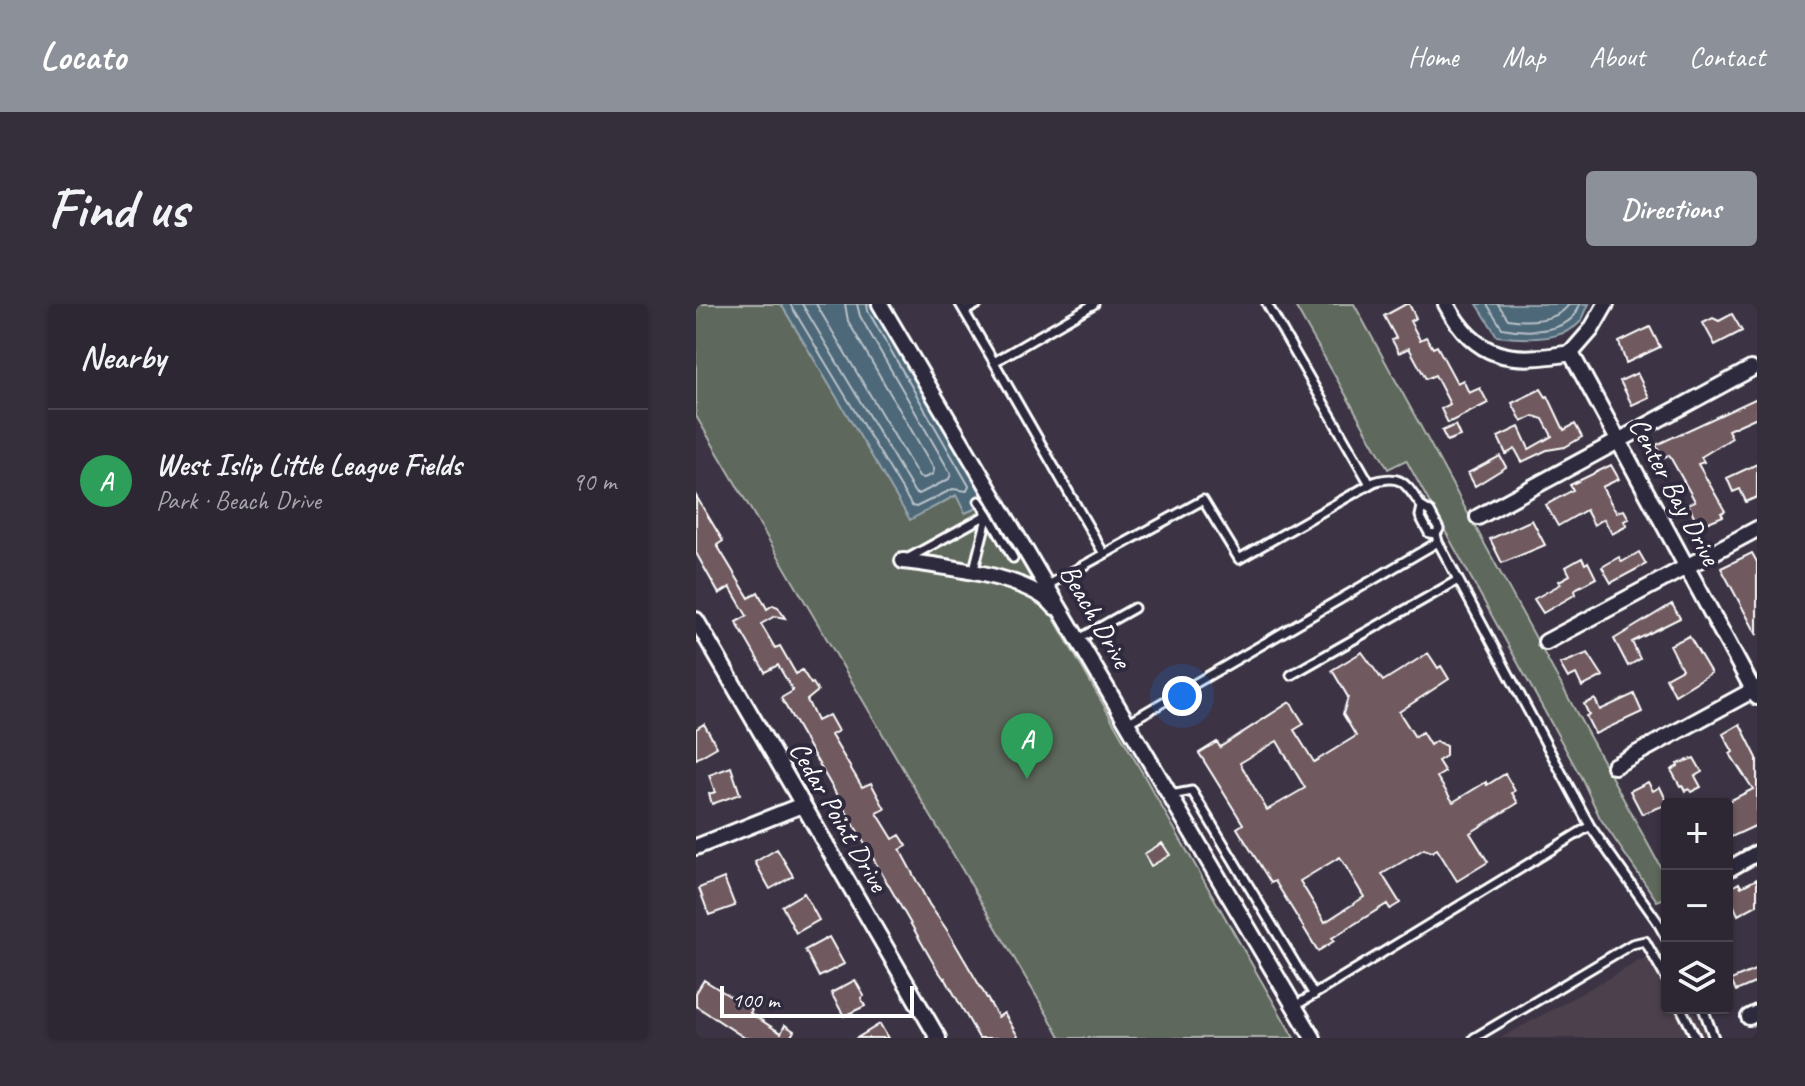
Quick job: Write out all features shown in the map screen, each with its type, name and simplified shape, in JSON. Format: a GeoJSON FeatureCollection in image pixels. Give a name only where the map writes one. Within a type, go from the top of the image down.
{"type":"FeatureCollection","features":[{"type":"Feature","properties":{"kind":"street","name":"Beach Drive"},"geometry":{"type":"LineString","coordinates":[[880,304],[1037,566],[1042,588],[1079,639],[1129,722],[1313,1038]]}},
{"type":"Feature","properties":{"kind":"street"},"geometry":{"type":"LineString","coordinates":[[1446,304],[1464,333],[1481,348],[1508,356],[1538,358],[1571,353],[1591,330],[1606,304]]}},
{"type":"Feature","properties":{"kind":"street","name":"Center Bay Drive"},"geometry":{"type":"LineString","coordinates":[[1571,353],[1756,692]]}},
{"type":"Feature","properties":{"kind":"street"},"geometry":{"type":"LineString","coordinates":[[1478,517],[1751,369]]}},
{"type":"Feature","properties":{"kind":"street"},"geometry":{"type":"LineString","coordinates":[[1546,642],[1757,529]]}},
{"type":"Feature","properties":{"kind":"street"},"geometry":{"type":"LineString","coordinates":[[903,561],[1042,588]]}},
{"type":"Feature","properties":{"kind":"street","name":"Cedar Point Drive"},"geometry":{"type":"LineString","coordinates":[[696,620],[938,1038]]}},
{"type":"Feature","properties":{"kind":"street"},"geometry":{"type":"LineString","coordinates":[[1614,766],[1756,692]]}},
{"type":"Feature","properties":{"kind":"street"},"geometry":{"type":"LineString","coordinates":[[696,847],[802,805]]}},
{"type":"Feature","properties":{"kind":"street"},"geometry":{"type":"LineString","coordinates":[[1733,867],[1757,853]]}},
{"type":"Feature","properties":{"kind":"lane"},"geometry":{"type":"LineString","coordinates":[[978,304],[962,308],[1104,554]]}},
{"type":"Feature","properties":{"kind":"lane"},"geometry":{"type":"LineString","coordinates":[[994,362],[1094,304]]}},
{"type":"Feature","properties":{"kind":"lane"},"geometry":{"type":"LineString","coordinates":[[1267,304],[1370,484]]}},
{"type":"Feature","properties":{"kind":"lane"},"geometry":{"type":"LineString","coordinates":[[1042,588],[1203,500],[1239,559],[1370,484],[1391,477],[1400,480],[1422,507],[1430,512],[1439,529],[1437,538],[1458,580],[1590,826],[1661,928]]}},
{"type":"Feature","properties":{"kind":"lane"},"geometry":{"type":"LineString","coordinates":[[979,501],[1013,558]]}},
{"type":"Feature","properties":{"kind":"lane"},"geometry":{"type":"LineString","coordinates":[[903,561],[988,514]]}},
{"type":"Feature","properties":{"kind":"lane"},"geometry":{"type":"LineString","coordinates":[[973,573],[988,514]]}},
{"type":"Feature","properties":{"kind":"lane"},"geometry":{"type":"LineString","coordinates":[[1129,722],[1437,538]]}},
{"type":"Feature","properties":{"kind":"lane"},"geometry":{"type":"LineString","coordinates":[[1291,675],[1458,580]]}},
{"type":"Feature","properties":{"kind":"lane"},"geometry":{"type":"LineString","coordinates":[[1079,639],[1134,608]]}},
{"type":"Feature","properties":{"kind":"lane"},"geometry":{"type":"LineString","coordinates":[[1171,795],[1192,791],[1314,995]]}},
{"type":"Feature","properties":{"kind":"lane"},"geometry":{"type":"LineString","coordinates":[[1295,1007],[1590,826]]}},
{"type":"Feature","properties":{"kind":"lane"},"geometry":{"type":"LineString","coordinates":[[1474,1038],[1632,944],[1645,941],[1661,969]]}},
{"type":"Feature","properties":{"kind":"lane"},"geometry":{"type":"LineString","coordinates":[[1684,1014],[1696,1038]]}},
{"type":"Feature","properties":{"kind":"lane"},"geometry":{"type":"LineString","coordinates":[[1705,1014],[1714,1038]]}},
{"type":"Feature","properties":{"kind":"shaded area"},"geometry":{"type":"Polygon","coordinates":[[[1659,950],[1661,1014],[1695,1014],[1709,1038],[1501,1038],[1659,950]]]}},
{"type":"Feature","properties":{"kind":"green space"},"geometry":{"type":"Polygon","coordinates":[[[696,304],[781,304],[910,519],[957,495],[965,513],[988,503],[1294,1038],[1061,1038],[696,416],[696,304]]]}},
{"type":"Feature","properties":{"kind":"green space"},"geometry":{"type":"Polygon","coordinates":[[[1294,304],[1354,304],[1661,868],[1661,899],[1657,901],[1600,818],[1582,779],[1406,460],[1388,469],[1294,304]]]}},
{"type":"Feature","properties":{"kind":"water"},"geometry":{"type":"Polygon","coordinates":[[[781,304],[873,304],[988,503],[965,513],[956,495],[910,520],[781,304]]]}},
{"type":"Feature","properties":{"kind":"water"},"geometry":{"type":"Polygon","coordinates":[[[1477,304],[1589,304],[1581,320],[1572,328],[1552,336],[1529,338],[1497,336],[1477,304]]]}},
{"type":"Feature","properties":{"kind":"building"},"geometry":{"type":"Polygon","coordinates":[[[1409,304],[1416,318],[1410,321],[1420,340],[1426,337],[1433,348],[1437,346],[1457,383],[1463,380],[1469,393],[1480,388],[1488,403],[1448,423],[1441,409],[1450,404],[1435,375],[1426,379],[1409,348],[1399,353],[1392,340],[1396,338],[1384,316],[1409,304]]]}},
{"type":"Feature","properties":{"kind":"building"},"geometry":{"type":"Polygon","coordinates":[[[1732,314],[1742,331],[1715,345],[1703,323],[1713,318],[1719,321],[1732,314]]]}},
{"type":"Feature","properties":{"kind":"building"},"geometry":{"type":"Polygon","coordinates":[[[1650,327],[1660,347],[1626,363],[1619,342],[1650,327]]]}},
{"type":"Feature","properties":{"kind":"building"},"geometry":{"type":"Polygon","coordinates":[[[1637,373],[1649,397],[1632,405],[1620,381],[1637,373]]]}},
{"type":"Feature","properties":{"kind":"building"},"geometry":{"type":"Polygon","coordinates":[[[1541,389],[1548,396],[1564,430],[1575,424],[1582,437],[1565,447],[1547,450],[1522,462],[1515,449],[1506,454],[1498,437],[1519,427],[1529,449],[1552,436],[1543,419],[1534,416],[1522,422],[1512,403],[1541,389]]]}},
{"type":"Feature","properties":{"kind":"building"},"geometry":{"type":"Polygon","coordinates":[[[1757,398],[1757,417],[1728,430],[1732,438],[1701,457],[1704,462],[1698,464],[1725,511],[1721,513],[1723,516],[1699,526],[1688,504],[1695,501],[1669,455],[1662,458],[1656,445],[1757,398]]]}},
{"type":"Feature","properties":{"kind":"building"},"geometry":{"type":"Polygon","coordinates":[[[1455,425],[1460,436],[1447,441],[1442,431],[1455,425]]]}},
{"type":"Feature","properties":{"kind":"building"},"geometry":{"type":"Polygon","coordinates":[[[1500,456],[1506,467],[1475,486],[1468,473],[1500,456]]]}},
{"type":"Feature","properties":{"kind":"building"},"geometry":{"type":"Polygon","coordinates":[[[1757,464],[1757,497],[1746,502],[1740,489],[1733,492],[1727,478],[1757,464]]]}},
{"type":"Feature","properties":{"kind":"building"},"geometry":{"type":"Polygon","coordinates":[[[1611,465],[1619,479],[1602,487],[1616,512],[1624,510],[1629,519],[1624,521],[1627,526],[1612,534],[1604,519],[1594,525],[1586,510],[1558,526],[1546,505],[1573,490],[1570,485],[1611,465]]]}},
{"type":"Feature","properties":{"kind":"building"},"geometry":{"type":"Polygon","coordinates":[[[696,496],[723,541],[717,545],[749,598],[758,592],[767,609],[773,605],[778,607],[785,618],[775,616],[761,624],[775,648],[780,646],[796,674],[802,670],[818,691],[807,700],[817,721],[829,715],[838,731],[831,735],[862,787],[871,783],[885,809],[877,813],[893,839],[900,835],[907,846],[900,850],[929,904],[998,1017],[1004,1013],[1019,1038],[979,1038],[935,966],[781,698],[793,691],[778,665],[765,672],[736,622],[747,616],[730,587],[719,594],[696,553],[696,496]]]}},
{"type":"Feature","properties":{"kind":"building"},"geometry":{"type":"Polygon","coordinates":[[[1532,520],[1545,545],[1502,563],[1490,539],[1532,520]]]}},
{"type":"Feature","properties":{"kind":"building"},"geometry":{"type":"Polygon","coordinates":[[[1639,552],[1646,564],[1611,583],[1602,567],[1619,557],[1622,562],[1639,552]]]}},
{"type":"Feature","properties":{"kind":"building"},"geometry":{"type":"Polygon","coordinates":[[[1752,553],[1757,562],[1757,635],[1721,568],[1752,553]]]}},
{"type":"Feature","properties":{"kind":"building"},"geometry":{"type":"Polygon","coordinates":[[[1582,558],[1585,564],[1588,562],[1596,578],[1543,613],[1534,599],[1561,584],[1559,581],[1570,575],[1566,567],[1582,558]]]}},
{"type":"Feature","properties":{"kind":"building"},"geometry":{"type":"Polygon","coordinates":[[[1672,604],[1680,618],[1632,642],[1640,659],[1628,666],[1614,639],[1672,604]]]}},
{"type":"Feature","properties":{"kind":"building"},"geometry":{"type":"Polygon","coordinates":[[[1689,636],[1711,673],[1675,695],[1666,678],[1682,669],[1670,645],[1689,636]]]}},
{"type":"Feature","properties":{"kind":"building"},"geometry":{"type":"Polygon","coordinates":[[[1362,652],[1383,681],[1428,653],[1449,679],[1399,712],[1415,737],[1422,732],[1430,745],[1436,741],[1446,746],[1446,756],[1438,761],[1445,772],[1437,777],[1453,802],[1505,774],[1518,803],[1470,833],[1488,862],[1457,881],[1437,849],[1432,852],[1424,849],[1382,874],[1400,903],[1390,909],[1387,904],[1332,938],[1334,941],[1318,951],[1275,881],[1271,883],[1237,828],[1243,824],[1199,753],[1217,742],[1220,747],[1290,702],[1304,724],[1294,730],[1314,762],[1356,736],[1343,714],[1348,697],[1332,670],[1362,652]],[[1277,741],[1240,763],[1267,810],[1305,788],[1277,741]],[[1340,857],[1300,881],[1325,922],[1364,897],[1340,857]]]}},
{"type":"Feature","properties":{"kind":"building"},"geometry":{"type":"Polygon","coordinates":[[[1588,653],[1603,676],[1582,687],[1576,674],[1568,678],[1560,664],[1588,653]]]}},
{"type":"Feature","properties":{"kind":"building"},"geometry":{"type":"Polygon","coordinates":[[[1634,694],[1642,712],[1595,734],[1584,704],[1595,699],[1600,710],[1634,694]]]}},
{"type":"Feature","properties":{"kind":"building"},"geometry":{"type":"Polygon","coordinates":[[[704,724],[717,747],[696,759],[696,729],[704,724]]]}},
{"type":"Feature","properties":{"kind":"building"},"geometry":{"type":"Polygon","coordinates":[[[1740,724],[1757,758],[1757,825],[1733,836],[1733,799],[1753,789],[1730,754],[1733,752],[1723,734],[1740,724]]]}},
{"type":"Feature","properties":{"kind":"building"},"geometry":{"type":"Polygon","coordinates":[[[1694,758],[1702,772],[1695,776],[1701,787],[1691,792],[1689,789],[1685,791],[1671,770],[1677,764],[1694,758]]]}},
{"type":"Feature","properties":{"kind":"building"},"geometry":{"type":"Polygon","coordinates":[[[731,767],[740,794],[712,804],[709,794],[715,792],[709,775],[731,767]]]}},
{"type":"Feature","properties":{"kind":"building"},"geometry":{"type":"Polygon","coordinates":[[[1648,782],[1653,791],[1660,787],[1665,798],[1661,798],[1661,807],[1642,814],[1630,791],[1648,782]]]}},
{"type":"Feature","properties":{"kind":"building"},"geometry":{"type":"Polygon","coordinates":[[[1162,843],[1170,855],[1151,866],[1144,854],[1162,843]]]}},
{"type":"Feature","properties":{"kind":"building"},"geometry":{"type":"Polygon","coordinates":[[[777,849],[793,876],[770,889],[755,862],[777,849]]]}},
{"type":"Feature","properties":{"kind":"building"},"geometry":{"type":"Polygon","coordinates":[[[724,878],[735,906],[709,915],[699,888],[724,878]]]}},
{"type":"Feature","properties":{"kind":"building"},"geometry":{"type":"Polygon","coordinates":[[[1757,879],[1757,905],[1738,915],[1733,904],[1733,886],[1739,883],[1741,887],[1757,879]]]}},
{"type":"Feature","properties":{"kind":"building"},"geometry":{"type":"Polygon","coordinates":[[[804,893],[819,920],[796,933],[782,906],[804,893]]]}},
{"type":"Feature","properties":{"kind":"building"},"geometry":{"type":"Polygon","coordinates":[[[829,937],[844,964],[819,977],[805,950],[829,937]]]}},
{"type":"Feature","properties":{"kind":"building"},"geometry":{"type":"Polygon","coordinates":[[[1757,969],[1757,982],[1736,991],[1733,979],[1757,969]]]}},
{"type":"Feature","properties":{"kind":"building"},"geometry":{"type":"Polygon","coordinates":[[[704,980],[752,1010],[750,1013],[781,1033],[785,1025],[794,1031],[790,1038],[745,1038],[696,1006],[696,993],[704,980]]]}},
{"type":"Feature","properties":{"kind":"building"},"geometry":{"type":"Polygon","coordinates":[[[855,980],[864,996],[861,998],[865,1006],[844,1016],[831,993],[855,980]]]}},
{"type":"Feature","properties":{"kind":"building"},"geometry":{"type":"Polygon","coordinates":[[[880,1024],[888,1038],[857,1038],[880,1024]]]}},
{"type":"Feature","properties":{"kind":"place","name":"West Islip Little League Fields"},"geometry":{"type":"Point","coordinates":[1027,779]}}]}
